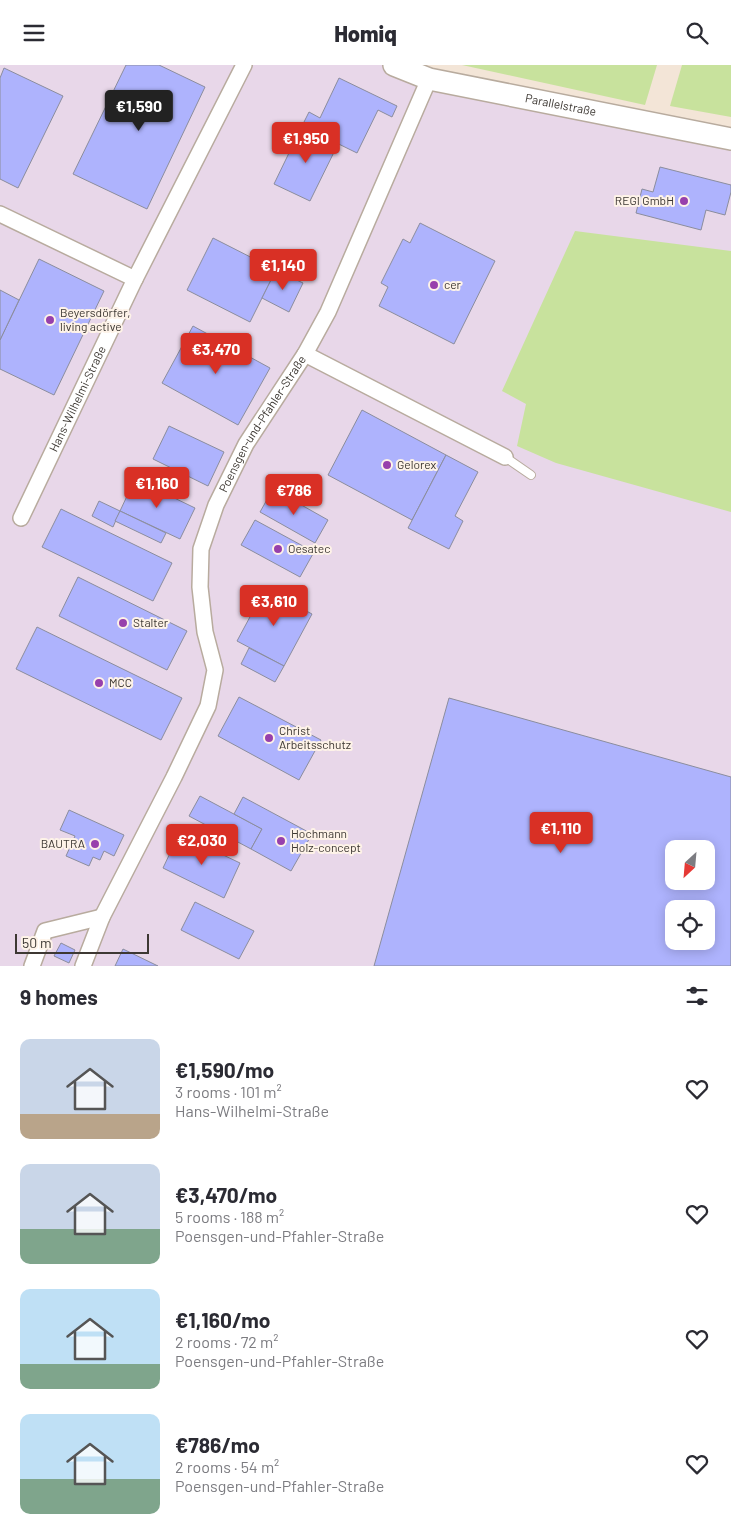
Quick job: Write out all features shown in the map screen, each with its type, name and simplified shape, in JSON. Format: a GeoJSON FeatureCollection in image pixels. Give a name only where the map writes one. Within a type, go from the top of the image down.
{"type":"FeatureCollection","features":[{"type":"Feature","properties":{"kind":"street","name":"Hans-Wilhelmi-Straße"},"geometry":{"type":"LineString","coordinates":[[20,518],[135,279],[244,65]]}},
{"type":"Feature","properties":{"kind":"street","name":"Parallelstraße"},"geometry":{"type":"LineString","coordinates":[[394,65],[429,79],[731,139]]}},
{"type":"Feature","properties":{"kind":"street","name":"Poensgen-und-Pfahler-Straße"},"geometry":{"type":"LineString","coordinates":[[83,966],[102,917],[208,706],[215,670],[205,633],[200,587],[202,549],[216,505],[246,444],[305,354],[328,312],[429,79]]}},
{"type":"Feature","properties":{"kind":"street"},"geometry":{"type":"LineString","coordinates":[[0,214],[135,279]]}},
{"type":"Feature","properties":{"kind":"street"},"geometry":{"type":"LineString","coordinates":[[305,354],[505,457]]}},
{"type":"Feature","properties":{"kind":"street"},"geometry":{"type":"LineString","coordinates":[[32,966],[45,931],[102,917]]}},
{"type":"Feature","properties":{"kind":"lane"},"geometry":{"type":"LineString","coordinates":[[505,457],[531,475]]}},
{"type":"Feature","properties":{"kind":"shaded area"},"geometry":{"type":"Polygon","coordinates":[[[0,65],[385,65],[731,142],[731,966],[0,966],[0,65]]]}},
{"type":"Feature","properties":{"kind":"green space"},"geometry":{"type":"Polygon","coordinates":[[[462,65],[657,65],[645,105],[462,65]]]}},
{"type":"Feature","properties":{"kind":"green space"},"geometry":{"type":"Polygon","coordinates":[[[682,65],[731,65],[731,117],[670,106],[682,65]]]}},
{"type":"Feature","properties":{"kind":"green space"},"geometry":{"type":"Polygon","coordinates":[[[575,231],[731,251],[731,512],[556,463],[517,446],[526,404],[502,391],[575,231]]]}},
{"type":"Feature","properties":{"kind":"building"},"geometry":{"type":"Polygon","coordinates":[[[126,65],[159,65],[205,87],[147,209],[73,174],[126,65]]]}},
{"type":"Feature","properties":{"kind":"building"},"geometry":{"type":"Polygon","coordinates":[[[4,68],[63,96],[18,188],[0,179],[0,78],[4,68]]]}},
{"type":"Feature","properties":{"kind":"building"},"geometry":{"type":"Polygon","coordinates":[[[339,78],[397,106],[392,117],[378,110],[357,153],[302,126],[309,112],[320,118],[339,78]]]}},
{"type":"Feature","properties":{"kind":"building"},"geometry":{"type":"Polygon","coordinates":[[[302,126],[338,144],[310,201],[274,184],[302,126]]]}},
{"type":"Feature","properties":{"kind":"building","name":"REGI GmbH"},"geometry":{"type":"Polygon","coordinates":[[[660,167],[731,185],[725,215],[706,210],[701,230],[636,213],[642,189],[653,192],[660,167]]]}},
{"type":"Feature","properties":{"kind":"building","name":"cer"},"geometry":{"type":"Polygon","coordinates":[[[420,223],[495,261],[454,344],[379,306],[388,287],[381,283],[403,239],[410,243],[420,223]]]}},
{"type":"Feature","properties":{"kind":"building"},"geometry":{"type":"Polygon","coordinates":[[[213,238],[276,270],[250,322],[187,290],[213,238]]]}},
{"type":"Feature","properties":{"kind":"building","name":"Beyersdörfer, living active"},"geometry":{"type":"Polygon","coordinates":[[[39,259],[104,291],[54,395],[0,369],[0,340],[39,259]]]}},
{"type":"Feature","properties":{"kind":"building"},"geometry":{"type":"Polygon","coordinates":[[[276,270],[303,283],[289,312],[262,298],[276,270]]]}},
{"type":"Feature","properties":{"kind":"building"},"geometry":{"type":"Polygon","coordinates":[[[0,290],[19,300],[0,340],[0,290]]]}},
{"type":"Feature","properties":{"kind":"building"},"geometry":{"type":"Polygon","coordinates":[[[193,326],[270,368],[238,425],[162,383],[193,326]]]}},
{"type":"Feature","properties":{"kind":"building","name":"Gelorex"},"geometry":{"type":"Polygon","coordinates":[[[362,410],[446,455],[412,520],[328,475],[362,410]]]}},
{"type":"Feature","properties":{"kind":"building"},"geometry":{"type":"Polygon","coordinates":[[[169,426],[224,452],[208,486],[153,459],[169,426]]]}},
{"type":"Feature","properties":{"kind":"building"},"geometry":{"type":"Polygon","coordinates":[[[446,455],[478,472],[455,516],[463,521],[449,549],[408,528],[446,455]]]}},
{"type":"Feature","properties":{"kind":"building"},"geometry":{"type":"Polygon","coordinates":[[[135,479],[195,508],[180,539],[120,511],[135,479]]]}},
{"type":"Feature","properties":{"kind":"building"},"geometry":{"type":"Polygon","coordinates":[[[273,489],[328,520],[315,543],[260,512],[273,489]]]}},
{"type":"Feature","properties":{"kind":"building"},"geometry":{"type":"Polygon","coordinates":[[[99,501],[120,511],[113,527],[92,516],[99,501]]]}},
{"type":"Feature","properties":{"kind":"building"},"geometry":{"type":"Polygon","coordinates":[[[61,509],[172,563],[153,601],[42,547],[61,509]]]}},
{"type":"Feature","properties":{"kind":"building"},"geometry":{"type":"Polygon","coordinates":[[[120,511],[166,533],[161,543],[115,521],[120,511]]]}},
{"type":"Feature","properties":{"kind":"building","name":"Oesatec"},"geometry":{"type":"Polygon","coordinates":[[[255,520],[314,552],[300,577],[241,545],[255,520]]]}},
{"type":"Feature","properties":{"kind":"building","name":"Stalter"},"geometry":{"type":"Polygon","coordinates":[[[78,577],[187,631],[167,670],[59,616],[78,577]]]}},
{"type":"Feature","properties":{"kind":"building"},"geometry":{"type":"Polygon","coordinates":[[[265,589],[312,614],[284,666],[237,641],[265,589]]]}},
{"type":"Feature","properties":{"kind":"building","name":"MCC"},"geometry":{"type":"Polygon","coordinates":[[[37,627],[182,698],[161,740],[16,669],[37,627]]]}},
{"type":"Feature","properties":{"kind":"building"},"geometry":{"type":"Polygon","coordinates":[[[249,648],[284,666],[275,682],[241,664],[249,648]]]}},
{"type":"Feature","properties":{"kind":"building","name":"Christ Arbeitsschutz"},"geometry":{"type":"Polygon","coordinates":[[[239,697],[321,740],[299,780],[218,736],[239,697]]]}},
{"type":"Feature","properties":{"kind":"building"},"geometry":{"type":"Polygon","coordinates":[[[449,698],[731,777],[731,966],[374,966],[449,698]]]}},
{"type":"Feature","properties":{"kind":"building"},"geometry":{"type":"Polygon","coordinates":[[[200,796],[262,829],[251,849],[189,816],[200,796]]]}},
{"type":"Feature","properties":{"kind":"building","name":"Hochmann Holz-concept"},"geometry":{"type":"Polygon","coordinates":[[[243,797],[312,834],[291,871],[251,849],[262,829],[234,814],[243,797]]]}},
{"type":"Feature","properties":{"kind":"building","name":"BAUTRA"},"geometry":{"type":"Polygon","coordinates":[[[69,810],[124,835],[114,856],[104,851],[100,860],[93,857],[89,866],[66,856],[75,836],[60,830],[69,810]]]}},
{"type":"Feature","properties":{"kind":"building"},"geometry":{"type":"Polygon","coordinates":[[[179,834],[240,863],[224,898],[163,868],[179,834]]]}},
{"type":"Feature","properties":{"kind":"building"},"geometry":{"type":"Polygon","coordinates":[[[195,902],[254,931],[239,959],[181,930],[195,902]]]}},
{"type":"Feature","properties":{"kind":"building"},"geometry":{"type":"Polygon","coordinates":[[[61,943],[75,950],[69,963],[54,956],[61,943]]]}},
{"type":"Feature","properties":{"kind":"building"},"geometry":{"type":"Polygon","coordinates":[[[123,949],[158,966],[115,966],[123,949]]]}},
{"type":"Feature","properties":{"kind":"place","name":"REGI GmbH"},"geometry":{"type":"Point","coordinates":[684,201]}},
{"type":"Feature","properties":{"kind":"place","name":"cer"},"geometry":{"type":"Point","coordinates":[434,285]}},
{"type":"Feature","properties":{"kind":"place","name":"Beyersdörfer, living active"},"geometry":{"type":"Point","coordinates":[50,320]}},
{"type":"Feature","properties":{"kind":"place","name":"Gelorex"},"geometry":{"type":"Point","coordinates":[387,465]}},
{"type":"Feature","properties":{"kind":"place","name":"Oesatec"},"geometry":{"type":"Point","coordinates":[278,549]}},
{"type":"Feature","properties":{"kind":"place","name":"Stalter"},"geometry":{"type":"Point","coordinates":[123,623]}},
{"type":"Feature","properties":{"kind":"place","name":"MCC"},"geometry":{"type":"Point","coordinates":[99,683]}},
{"type":"Feature","properties":{"kind":"place","name":"Christ Arbeitsschutz"},"geometry":{"type":"Point","coordinates":[269,738]}},
{"type":"Feature","properties":{"kind":"place","name":"Hochmann Holz-concept"},"geometry":{"type":"Point","coordinates":[281,841]}},
{"type":"Feature","properties":{"kind":"place","name":"BAUTRA"},"geometry":{"type":"Point","coordinates":[95,844]}}]}
